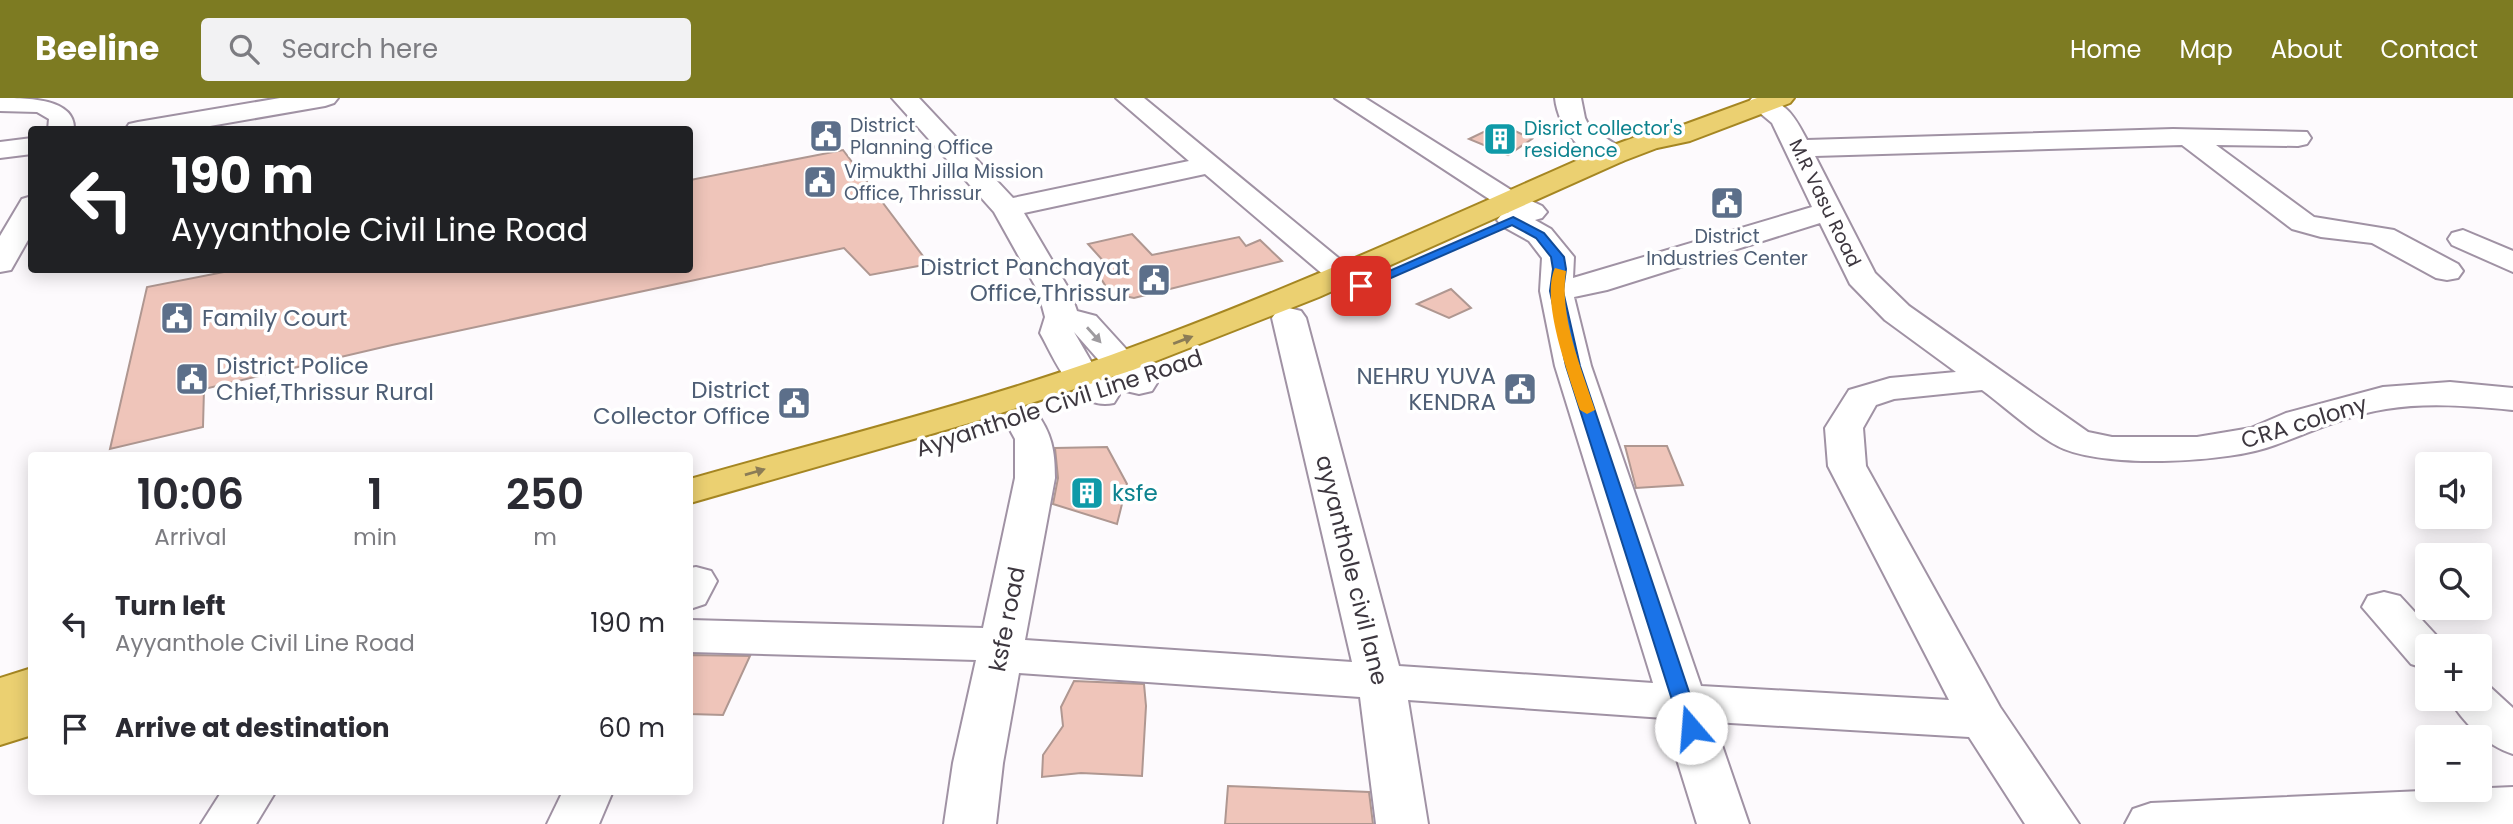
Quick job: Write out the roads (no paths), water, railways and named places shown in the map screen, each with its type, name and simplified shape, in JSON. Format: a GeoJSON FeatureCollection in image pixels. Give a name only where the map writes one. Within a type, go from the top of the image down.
{"type":"FeatureCollection","features":[{"type":"Feature","properties":{"kind":"main road","name":"Ayyanthole Civil Line Road"},"geometry":{"type":"LineString","coordinates":[[1129,373],[1204,358],[1518,211],[1613,155],[1650,141],[1681,135],[1771,100]]}},
{"type":"Feature","properties":{"kind":"main road","name":"Ayyanthole Civil Line Road"},"geometry":{"type":"LineString","coordinates":[[693,490],[1129,373],[1343,275],[1647,161],[1673,147],[1681,135]]}},
{"type":"Feature","properties":{"kind":"main road","name":"Ayyanthole Civil Line Road"},"geometry":{"type":"LineString","coordinates":[[693,516],[1021,419],[1092,385]]}},
{"type":"Feature","properties":{"kind":"main road"},"geometry":{"type":"LineString","coordinates":[[0,695],[28,686]]}},
{"type":"Feature","properties":{"kind":"main road"},"geometry":{"type":"LineString","coordinates":[[0,727],[28,718]]}},
{"type":"Feature","properties":{"kind":"street"},"geometry":{"type":"LineString","coordinates":[[200,119],[201,112],[222,98]]}},
{"type":"Feature","properties":{"kind":"street"},"geometry":{"type":"LineString","coordinates":[[161,126],[325,98]]}},
{"type":"Feature","properties":{"kind":"street"},"geometry":{"type":"LineString","coordinates":[[905,98],[1006,208],[1054,291],[1062,317],[1057,333],[1092,385]]}},
{"type":"Feature","properties":{"kind":"street"},"geometry":{"type":"LineString","coordinates":[[1129,98],[1343,275]]}},
{"type":"Feature","properties":{"kind":"street"},"geometry":{"type":"LineString","coordinates":[[1348,98],[1518,211],[1558,257],[1560,269],[1556,291],[1573,366],[1723,824]]}},
{"type":"Feature","properties":{"kind":"street"},"geometry":{"type":"LineString","coordinates":[[1569,98],[1569,116],[1587,141],[1613,155]]}},
{"type":"Feature","properties":{"kind":"street","name":"M.R Vasu Road"},"geometry":{"type":"LineString","coordinates":[[1771,100],[1798,148],[1861,277],[1897,313],[1990,379]]}},
{"type":"Feature","properties":{"kind":"street"},"geometry":{"type":"LineString","coordinates":[[0,103],[43,105],[62,116],[61,126]]}},
{"type":"Feature","properties":{"kind":"street"},"geometry":{"type":"LineString","coordinates":[[1798,148],[1957,146],[2188,137],[2298,138]]}},
{"type":"Feature","properties":{"kind":"street"},"geometry":{"type":"LineString","coordinates":[[2188,137],[2303,223],[2320,230],[2371,234],[2392,240],[2447,271]]}},
{"type":"Feature","properties":{"kind":"street"},"geometry":{"type":"LineString","coordinates":[[0,150],[28,146]]}},
{"type":"Feature","properties":{"kind":"street"},"geometry":{"type":"LineString","coordinates":[[1006,208],[1210,165]]}},
{"type":"Feature","properties":{"kind":"street"},"geometry":{"type":"LineString","coordinates":[[1556,291],[1596,283],[1829,211]]}},
{"type":"Feature","properties":{"kind":"street"},"geometry":{"type":"LineString","coordinates":[[3,254],[28,212]]}},
{"type":"Feature","properties":{"kind":"street"},"geometry":{"type":"LineString","coordinates":[[2463,239],[2513,263]]}},
{"type":"Feature","properties":{"kind":"street"},"geometry":{"type":"LineString","coordinates":[[1062,317],[1084,323],[1129,373]]}},
{"type":"Feature","properties":{"kind":"street","name":"ayyanthole civil lane"},"geometry":{"type":"LineString","coordinates":[[1289,318],[1387,710],[1402,824]]}},
{"type":"Feature","properties":{"kind":"street"},"geometry":{"type":"LineString","coordinates":[[1990,379],[1890,389],[1862,398],[1844,428],[1847,466],[1983,720],[2053,824]]}},
{"type":"Feature","properties":{"kind":"street","name":"CRA colony"},"geometry":{"type":"LineString","coordinates":[[1990,379],[2076,441],[2112,448],[2197,448],[2239,443],[2260,438],[2299,421],[2383,398],[2450,393],[2513,399]]}},
{"type":"Feature","properties":{"kind":"street","name":"ksfe road"},"geometry":{"type":"LineString","coordinates":[[970,824],[975,778],[1035,478],[1037,444],[1033,432],[1021,419]]}},
{"type":"Feature","properties":{"kind":"street"},"geometry":{"type":"LineString","coordinates":[[2384,607],[2415,640]]}},
{"type":"Feature","properties":{"kind":"street"},"geometry":{"type":"LineString","coordinates":[[693,636],[1001,650],[1683,705],[1983,720]]}},
{"type":"Feature","properties":{"kind":"street"},"geometry":{"type":"LineString","coordinates":[[2486,711],[2513,736]]}},
{"type":"Feature","properties":{"kind":"street"},"geometry":{"type":"LineString","coordinates":[[227,824],[248,795]]}},
{"type":"Feature","properties":{"kind":"street"},"geometry":{"type":"LineString","coordinates":[[573,824],[585,795]]}},
{"type":"Feature","properties":{"kind":"street"},"geometry":{"type":"LineString","coordinates":[[2151,824],[2513,807]]}},
{"type":"Feature","properties":{"kind":"place","name":"District Planning Office"},"geometry":{"type":"Point","coordinates":[826,136]}},
{"type":"Feature","properties":{"kind":"place","name":"Disrict collector's residence"},"geometry":{"type":"Point","coordinates":[1500,139]}},
{"type":"Feature","properties":{"kind":"place","name":"Vimukthi Jilla Mission Office, Thrissur"},"geometry":{"type":"Point","coordinates":[820,182]}},
{"type":"Feature","properties":{"kind":"place","name":"District Industries Center"},"geometry":{"type":"Point","coordinates":[1727,203]}},
{"type":"Feature","properties":{"kind":"place","name":"District Panchayat Office,Thrissur"},"geometry":{"type":"Point","coordinates":[1154,280]}},
{"type":"Feature","properties":{"kind":"place","name":"Family Court"},"geometry":{"type":"Point","coordinates":[177,318]}},
{"type":"Feature","properties":{"kind":"place","name":"District Police Chief,Thrissur Rural"},"geometry":{"type":"Point","coordinates":[192,379]}},
{"type":"Feature","properties":{"kind":"place","name":"NEHRU YUVA KENDRA"},"geometry":{"type":"Point","coordinates":[1520,389]}},
{"type":"Feature","properties":{"kind":"place","name":"District Collector Office"},"geometry":{"type":"Point","coordinates":[794,403]}},
{"type":"Feature","properties":{"kind":"place","name":"ksfe"},"geometry":{"type":"Point","coordinates":[1087,493]}}]}
